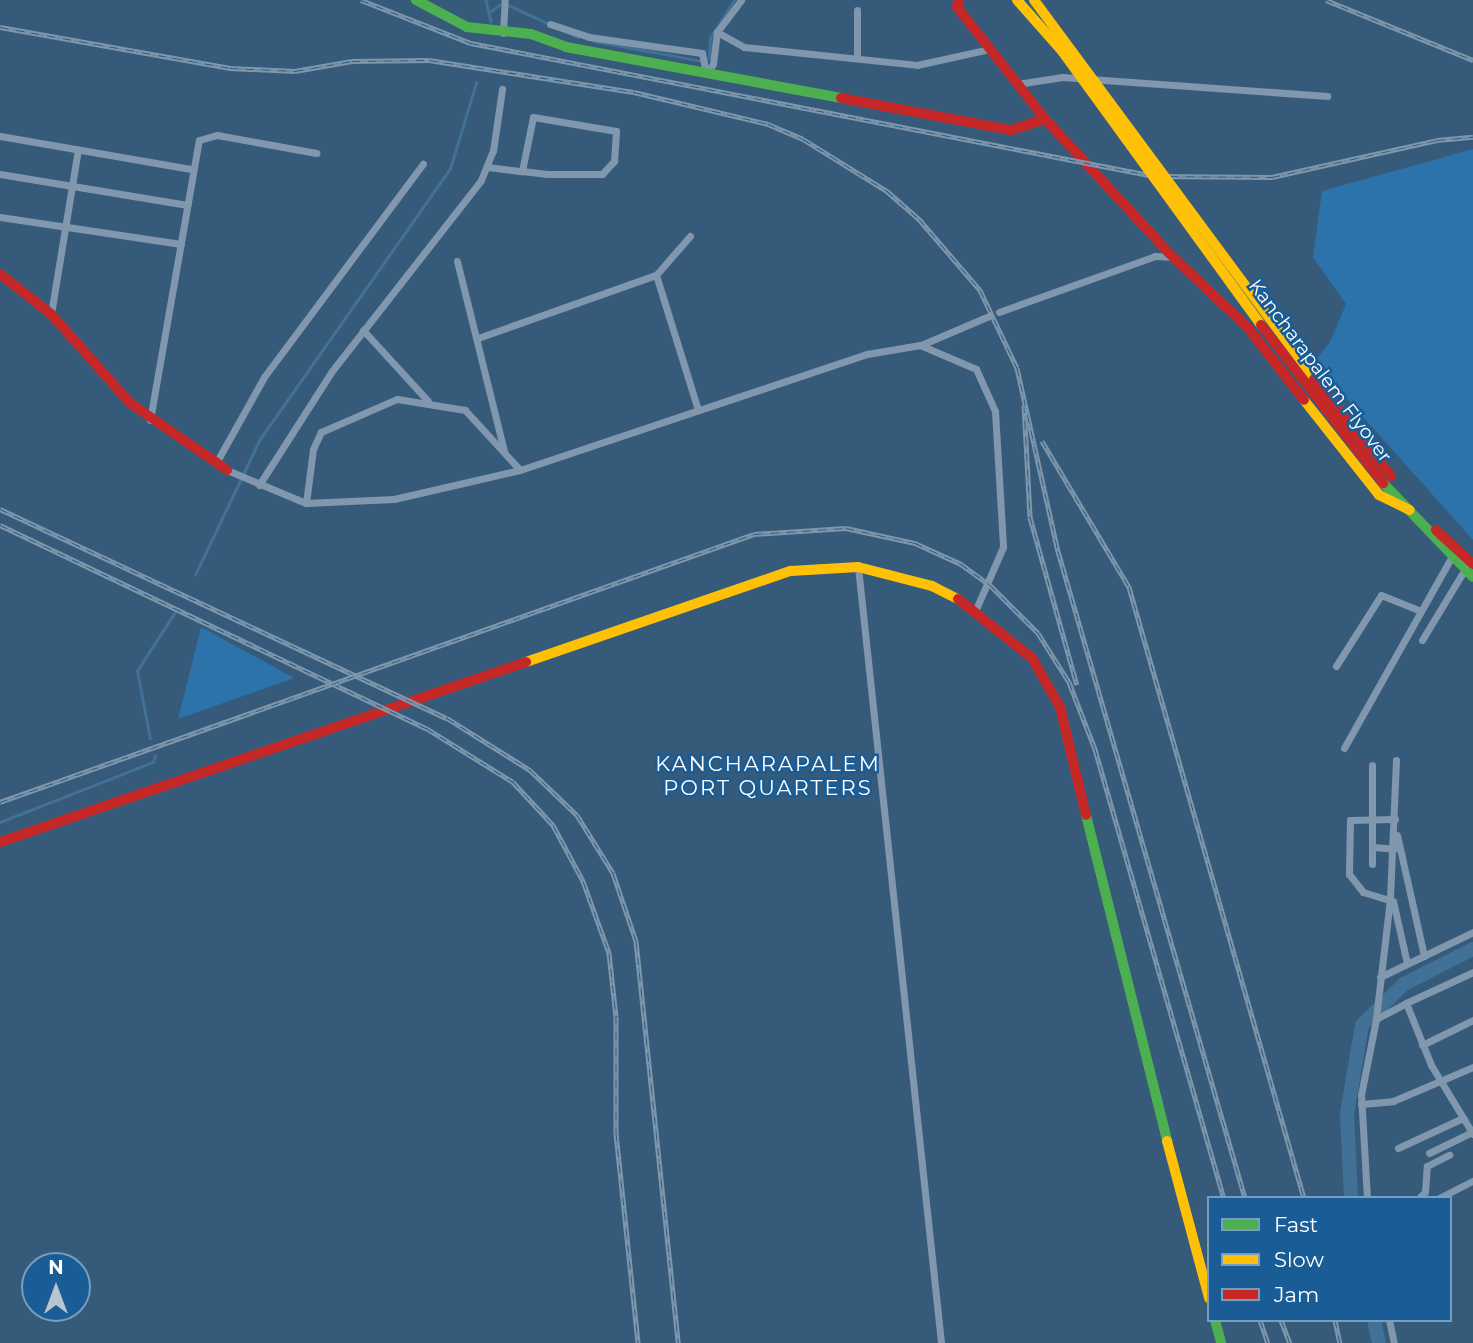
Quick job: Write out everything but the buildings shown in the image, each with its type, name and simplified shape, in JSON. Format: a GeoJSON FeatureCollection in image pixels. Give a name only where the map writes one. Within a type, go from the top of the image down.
{"type":"FeatureCollection","features":[{"type":"Feature","properties":{"kind":"street"},"geometry":{"type":"LineString","coordinates":[[416,0],[443,18],[479,30],[531,34],[566,47],[704,69],[1011,130],[1045,120]]}},
{"type":"Feature","properties":{"kind":"street"},"geometry":{"type":"LineString","coordinates":[[704,69],[713,64],[717,32],[741,0]]}},
{"type":"Feature","properties":{"kind":"street","name":"Kancharapalem Flyover"},"geometry":{"type":"LineString","coordinates":[[1017,0],[1062,51],[1331,421],[1387,479]]}},
{"type":"Feature","properties":{"kind":"street","name":"Kancharapalem Flyover"},"geometry":{"type":"LineString","coordinates":[[1034,0],[1402,499],[1428,525]]}},
{"type":"Feature","properties":{"kind":"street"},"geometry":{"type":"LineString","coordinates":[[498,33],[505,2]]}},
{"type":"Feature","properties":{"kind":"street"},"geometry":{"type":"LineString","coordinates":[[956,2],[1045,120],[1173,257],[1248,328],[1379,495],[1394,507],[1414,511]]}},
{"type":"Feature","properties":{"kind":"street"},"geometry":{"type":"LineString","coordinates":[[857,10],[857,55]]}},
{"type":"Feature","properties":{"kind":"street"},"geometry":{"type":"LineString","coordinates":[[550,24],[589,37],[702,53],[704,69]]}},
{"type":"Feature","properties":{"kind":"street"},"geometry":{"type":"LineString","coordinates":[[717,32],[744,47],[805,56],[857,55],[926,65],[990,49]]}},
{"type":"Feature","properties":{"kind":"street"},"geometry":{"type":"LineString","coordinates":[[1017,84],[1062,77],[1327,96]]}},
{"type":"Feature","properties":{"kind":"street"},"geometry":{"type":"LineString","coordinates":[[255,484],[292,427],[363,330],[473,193],[487,167],[502,89]]}},
{"type":"Feature","properties":{"kind":"street"},"geometry":{"type":"LineString","coordinates":[[487,167],[522,171],[608,172],[616,131],[533,117],[522,171]]}},
{"type":"Feature","properties":{"kind":"street"},"geometry":{"type":"LineString","coordinates":[[0,136],[192,169]]}},
{"type":"Feature","properties":{"kind":"street"},"geometry":{"type":"LineString","coordinates":[[150,420],[196,146],[208,136],[316,153]]}},
{"type":"Feature","properties":{"kind":"street"},"geometry":{"type":"LineString","coordinates":[[51,314],[78,149]]}},
{"type":"Feature","properties":{"kind":"street"},"geometry":{"type":"LineString","coordinates":[[216,463],[264,377],[423,164]]}},
{"type":"Feature","properties":{"kind":"street"},"geometry":{"type":"LineString","coordinates":[[0,174],[187,205]]}},
{"type":"Feature","properties":{"kind":"street"},"geometry":{"type":"LineString","coordinates":[[0,217],[65,229],[181,244]]}},
{"type":"Feature","properties":{"kind":"street"},"geometry":{"type":"LineString","coordinates":[[478,338],[656,275],[690,236]]}},
{"type":"Feature","properties":{"kind":"street"},"geometry":{"type":"LineString","coordinates":[[1155,256],[1160,243]]}},
{"type":"Feature","properties":{"kind":"street"},"geometry":{"type":"LineString","coordinates":[[999,312],[1155,256],[1173,257]]}},
{"type":"Feature","properties":{"kind":"street"},"geometry":{"type":"LineString","coordinates":[[457,261],[504,452]]}},
{"type":"Feature","properties":{"kind":"street"},"geometry":{"type":"LineString","coordinates":[[0,274],[51,314],[110,383],[150,420],[227,470],[255,484],[306,503],[394,499],[520,470],[867,354],[920,345],[989,316]]}},
{"type":"Feature","properties":{"kind":"street"},"geometry":{"type":"LineString","coordinates":[[656,275],[698,410]]}},
{"type":"Feature","properties":{"kind":"street"},"geometry":{"type":"LineString","coordinates":[[363,330],[428,401]]}},
{"type":"Feature","properties":{"kind":"street"},"geometry":{"type":"LineString","coordinates":[[920,345],[976,369],[997,421],[1003,547],[976,609]]}},
{"type":"Feature","properties":{"kind":"street"},"geometry":{"type":"LineString","coordinates":[[306,503],[313,449],[321,432],[397,399],[428,401],[465,410],[520,470]]}},
{"type":"Feature","properties":{"kind":"street"},"geometry":{"type":"LineString","coordinates":[[1428,525],[1450,560],[1467,575]]}},
{"type":"Feature","properties":{"kind":"street"},"geometry":{"type":"LineString","coordinates":[[1428,525],[1449,537],[1473,564]]}},
{"type":"Feature","properties":{"kind":"street"},"geometry":{"type":"LineString","coordinates":[[1428,525],[1473,586]]}},
{"type":"Feature","properties":{"kind":"street"},"geometry":{"type":"LineString","coordinates":[[1344,748],[1450,560]]}},
{"type":"Feature","properties":{"kind":"street"},"geometry":{"type":"LineString","coordinates":[[858,567],[941,1343]]}},
{"type":"Feature","properties":{"kind":"street"},"geometry":{"type":"LineString","coordinates":[[0,842],[733,589],[802,569],[858,567],[905,576],[976,609],[1041,667],[1060,707],[1140,1045],[1207,1291]]}},
{"type":"Feature","properties":{"kind":"street"},"geometry":{"type":"LineString","coordinates":[[1422,640],[1438,611],[1467,575]]}},
{"type":"Feature","properties":{"kind":"street"},"geometry":{"type":"LineString","coordinates":[[1336,666],[1381,595],[1421,611]]}},
{"type":"Feature","properties":{"kind":"street"},"geometry":{"type":"LineString","coordinates":[[1426,603],[1438,611]]}},
{"type":"Feature","properties":{"kind":"street"},"geometry":{"type":"LineString","coordinates":[[1367,1196],[1361,1104],[1376,1016],[1376,990],[1390,899],[1396,760]]}},
{"type":"Feature","properties":{"kind":"street"},"geometry":{"type":"LineString","coordinates":[[1372,765],[1372,864]]}},
{"type":"Feature","properties":{"kind":"street"},"geometry":{"type":"LineString","coordinates":[[1390,899],[1363,892],[1350,880],[1350,820],[1395,819]]}},
{"type":"Feature","properties":{"kind":"street"},"geometry":{"type":"LineString","coordinates":[[1395,831],[1424,956]]}},
{"type":"Feature","properties":{"kind":"street"},"geometry":{"type":"LineString","coordinates":[[1373,847],[1394,849]]}},
{"type":"Feature","properties":{"kind":"street"},"geometry":{"type":"LineString","coordinates":[[1390,899],[1408,963]]}},
{"type":"Feature","properties":{"kind":"street"},"geometry":{"type":"LineString","coordinates":[[1380,976],[1473,932]]}},
{"type":"Feature","properties":{"kind":"street"},"geometry":{"type":"LineString","coordinates":[[1376,1016],[1473,972]]}},
{"type":"Feature","properties":{"kind":"street"},"geometry":{"type":"LineString","coordinates":[[1406,1003],[1440,1082],[1470,1126]]}},
{"type":"Feature","properties":{"kind":"street"},"geometry":{"type":"LineString","coordinates":[[1422,1045],[1473,1020]]}},
{"type":"Feature","properties":{"kind":"street"},"geometry":{"type":"LineString","coordinates":[[1361,1104],[1393,1101],[1473,1067]]}},
{"type":"Feature","properties":{"kind":"street"},"geometry":{"type":"LineString","coordinates":[[1398,1148],[1470,1126]]}},
{"type":"Feature","properties":{"kind":"street"},"geometry":{"type":"LineString","coordinates":[[1429,1153],[1470,1126]]}},
{"type":"Feature","properties":{"kind":"street"},"geometry":{"type":"LineString","coordinates":[[1421,1196],[1425,1192],[1427,1166],[1449,1155]]}},
{"type":"Feature","properties":{"kind":"street"},"geometry":{"type":"LineString","coordinates":[[1443,1196],[1473,1181]]}},
{"type":"Feature","properties":{"kind":"street"},"geometry":{"type":"LineString","coordinates":[[1216,1322],[1221,1343]]}},
{"type":"Feature","properties":{"kind":"street"},"geometry":{"type":"LineString","coordinates":[[1389,1322],[1394,1343]]}},
{"type":"Feature","properties":{"kind":"shaded area"},"geometry":{"type":"Polygon","coordinates":[[[1473,149],[1473,540],[1314,362],[1330,342],[1346,304],[1313,257],[1322,191],[1473,149]]]}},
{"type":"Feature","properties":{"kind":"shaded area"},"geometry":{"type":"Polygon","coordinates":[[[201,627],[294,678],[178,719],[201,627]]]}},
{"type":"Feature","properties":{"kind":"waterway"},"geometry":{"type":"LineString","coordinates":[[486,0],[491,21]]}},
{"type":"Feature","properties":{"kind":"waterway"},"geometry":{"type":"LineString","coordinates":[[594,41],[702,61],[709,58],[710,38],[734,0]]}},
{"type":"Feature","properties":{"kind":"waterway"},"geometry":{"type":"LineString","coordinates":[[491,11],[502,3]]}},
{"type":"Feature","properties":{"kind":"waterway"},"geometry":{"type":"LineString","coordinates":[[508,5],[578,37]]}},
{"type":"Feature","properties":{"kind":"waterway"},"geometry":{"type":"LineString","coordinates":[[195,575],[260,439],[450,169],[476,83]]}},
{"type":"Feature","properties":{"kind":"waterway"},"geometry":{"type":"LineString","coordinates":[[150,739],[137,671],[175,612]]}},
{"type":"Feature","properties":{"kind":"waterway"},"geometry":{"type":"LineString","coordinates":[[0,822],[153,762],[155,756]]}},
{"type":"Feature","properties":{"kind":"waterway"},"geometry":{"type":"LineString","coordinates":[[1351,1196],[1347,1114],[1362,1025],[1404,984],[1473,949]]}},
{"type":"Feature","properties":{"kind":"waterway"},"geometry":{"type":"LineString","coordinates":[[1374,1322],[1379,1343]]}},
{"type":"Feature","properties":{"kind":"railway"},"geometry":{"type":"LineString","coordinates":[[361,0],[471,43],[1154,176],[1272,177],[1437,140],[1473,137]]}},
{"type":"Feature","properties":{"kind":"railway"},"geometry":{"type":"LineString","coordinates":[[1326,0],[1473,60]]}},
{"type":"Feature","properties":{"kind":"railway"},"geometry":{"type":"LineString","coordinates":[[0,27],[230,68],[295,71],[352,61],[429,60],[634,92],[768,124],[803,139],[887,191],[919,219],[980,290],[1017,368],[1058,551],[1244,1196]]}},
{"type":"Feature","properties":{"kind":"railway"},"geometry":{"type":"LineString","coordinates":[[1024,405],[1030,517],[1077,685]]}},
{"type":"Feature","properties":{"kind":"railway"},"geometry":{"type":"LineString","coordinates":[[1042,441],[1129,587],[1303,1196]]}},
{"type":"Feature","properties":{"kind":"railway"},"geometry":{"type":"LineString","coordinates":[[0,509],[447,718],[530,770],[577,815],[613,873],[636,941],[678,1343]]}},
{"type":"Feature","properties":{"kind":"railway"},"geometry":{"type":"LineString","coordinates":[[0,525],[426,728],[513,782],[553,825],[583,881],[609,953],[616,1016],[616,1133],[638,1343]]}},
{"type":"Feature","properties":{"kind":"railway"},"geometry":{"type":"LineString","coordinates":[[0,802],[754,534],[846,528],[915,543],[961,564],[990,585],[1038,633],[1069,682],[1095,749],[1223,1196]]}},
{"type":"Feature","properties":{"kind":"railway"},"geometry":{"type":"LineString","coordinates":[[1261,1322],[1268,1343]]}},
{"type":"Feature","properties":{"kind":"railway"},"geometry":{"type":"LineString","coordinates":[[1282,1322],[1290,1343]]}},
{"type":"Feature","properties":{"kind":"railway"},"geometry":{"type":"LineString","coordinates":[[1335,1322],[1340,1343]]}},
{"type":"Feature","properties":{"kind":"traffic: fast"},"geometry":{"type":"LineString","coordinates":[[416,0],[467,27],[531,34],[566,47],[841,98]]}},
{"type":"Feature","properties":{"kind":"traffic: fast"},"geometry":{"type":"LineString","coordinates":[[1383,483],[1473,577]]}},
{"type":"Feature","properties":{"kind":"traffic: fast"},"geometry":{"type":"LineString","coordinates":[[1086,815],[1167,1141]]}},
{"type":"Feature","properties":{"kind":"traffic: fast"},"geometry":{"type":"LineString","coordinates":[[1216,1322],[1221,1343]]}},
{"type":"Feature","properties":{"kind":"traffic: slow"},"geometry":{"type":"LineString","coordinates":[[1017,0],[1062,51],[1261,325]]}},
{"type":"Feature","properties":{"kind":"traffic: slow"},"geometry":{"type":"LineString","coordinates":[[1034,0],[1314,379]]}},
{"type":"Feature","properties":{"kind":"traffic: slow"},"geometry":{"type":"LineString","coordinates":[[1304,400],[1379,495],[1410,510]]}},
{"type":"Feature","properties":{"kind":"traffic: slow"},"geometry":{"type":"LineString","coordinates":[[526,662],[791,571],[858,567],[932,586],[958,599]]}},
{"type":"Feature","properties":{"kind":"traffic: slow"},"geometry":{"type":"LineString","coordinates":[[1167,1141],[1207,1291]]}},
{"type":"Feature","properties":{"kind":"traffic: jam"},"geometry":{"type":"LineString","coordinates":[[959,0],[957,7],[1045,119],[1168,252],[1248,328],[1304,400]]}},
{"type":"Feature","properties":{"kind":"traffic: jam"},"geometry":{"type":"LineString","coordinates":[[841,98],[1011,130],[1045,119]]}},
{"type":"Feature","properties":{"kind":"traffic: jam"},"geometry":{"type":"LineString","coordinates":[[0,274],[51,314],[130,403],[227,470]]}},
{"type":"Feature","properties":{"kind":"traffic: jam"},"geometry":{"type":"LineString","coordinates":[[1261,325],[1383,483]]}},
{"type":"Feature","properties":{"kind":"traffic: jam"},"geometry":{"type":"LineString","coordinates":[[1314,379],[1391,476]]}},
{"type":"Feature","properties":{"kind":"traffic: jam"},"geometry":{"type":"LineString","coordinates":[[1436,530],[1473,564]]}},
{"type":"Feature","properties":{"kind":"traffic: jam"},"geometry":{"type":"LineString","coordinates":[[958,599],[1032,658],[1060,707],[1086,815]]}},
{"type":"Feature","properties":{"kind":"traffic: jam"},"geometry":{"type":"LineString","coordinates":[[0,842],[526,662]]}},
{"type":"Feature","properties":{"kind":"district","name":"KANCHARAPALEM PORT QUARTERS"},"geometry":{"type":"Point","coordinates":[768,776]}}]}
